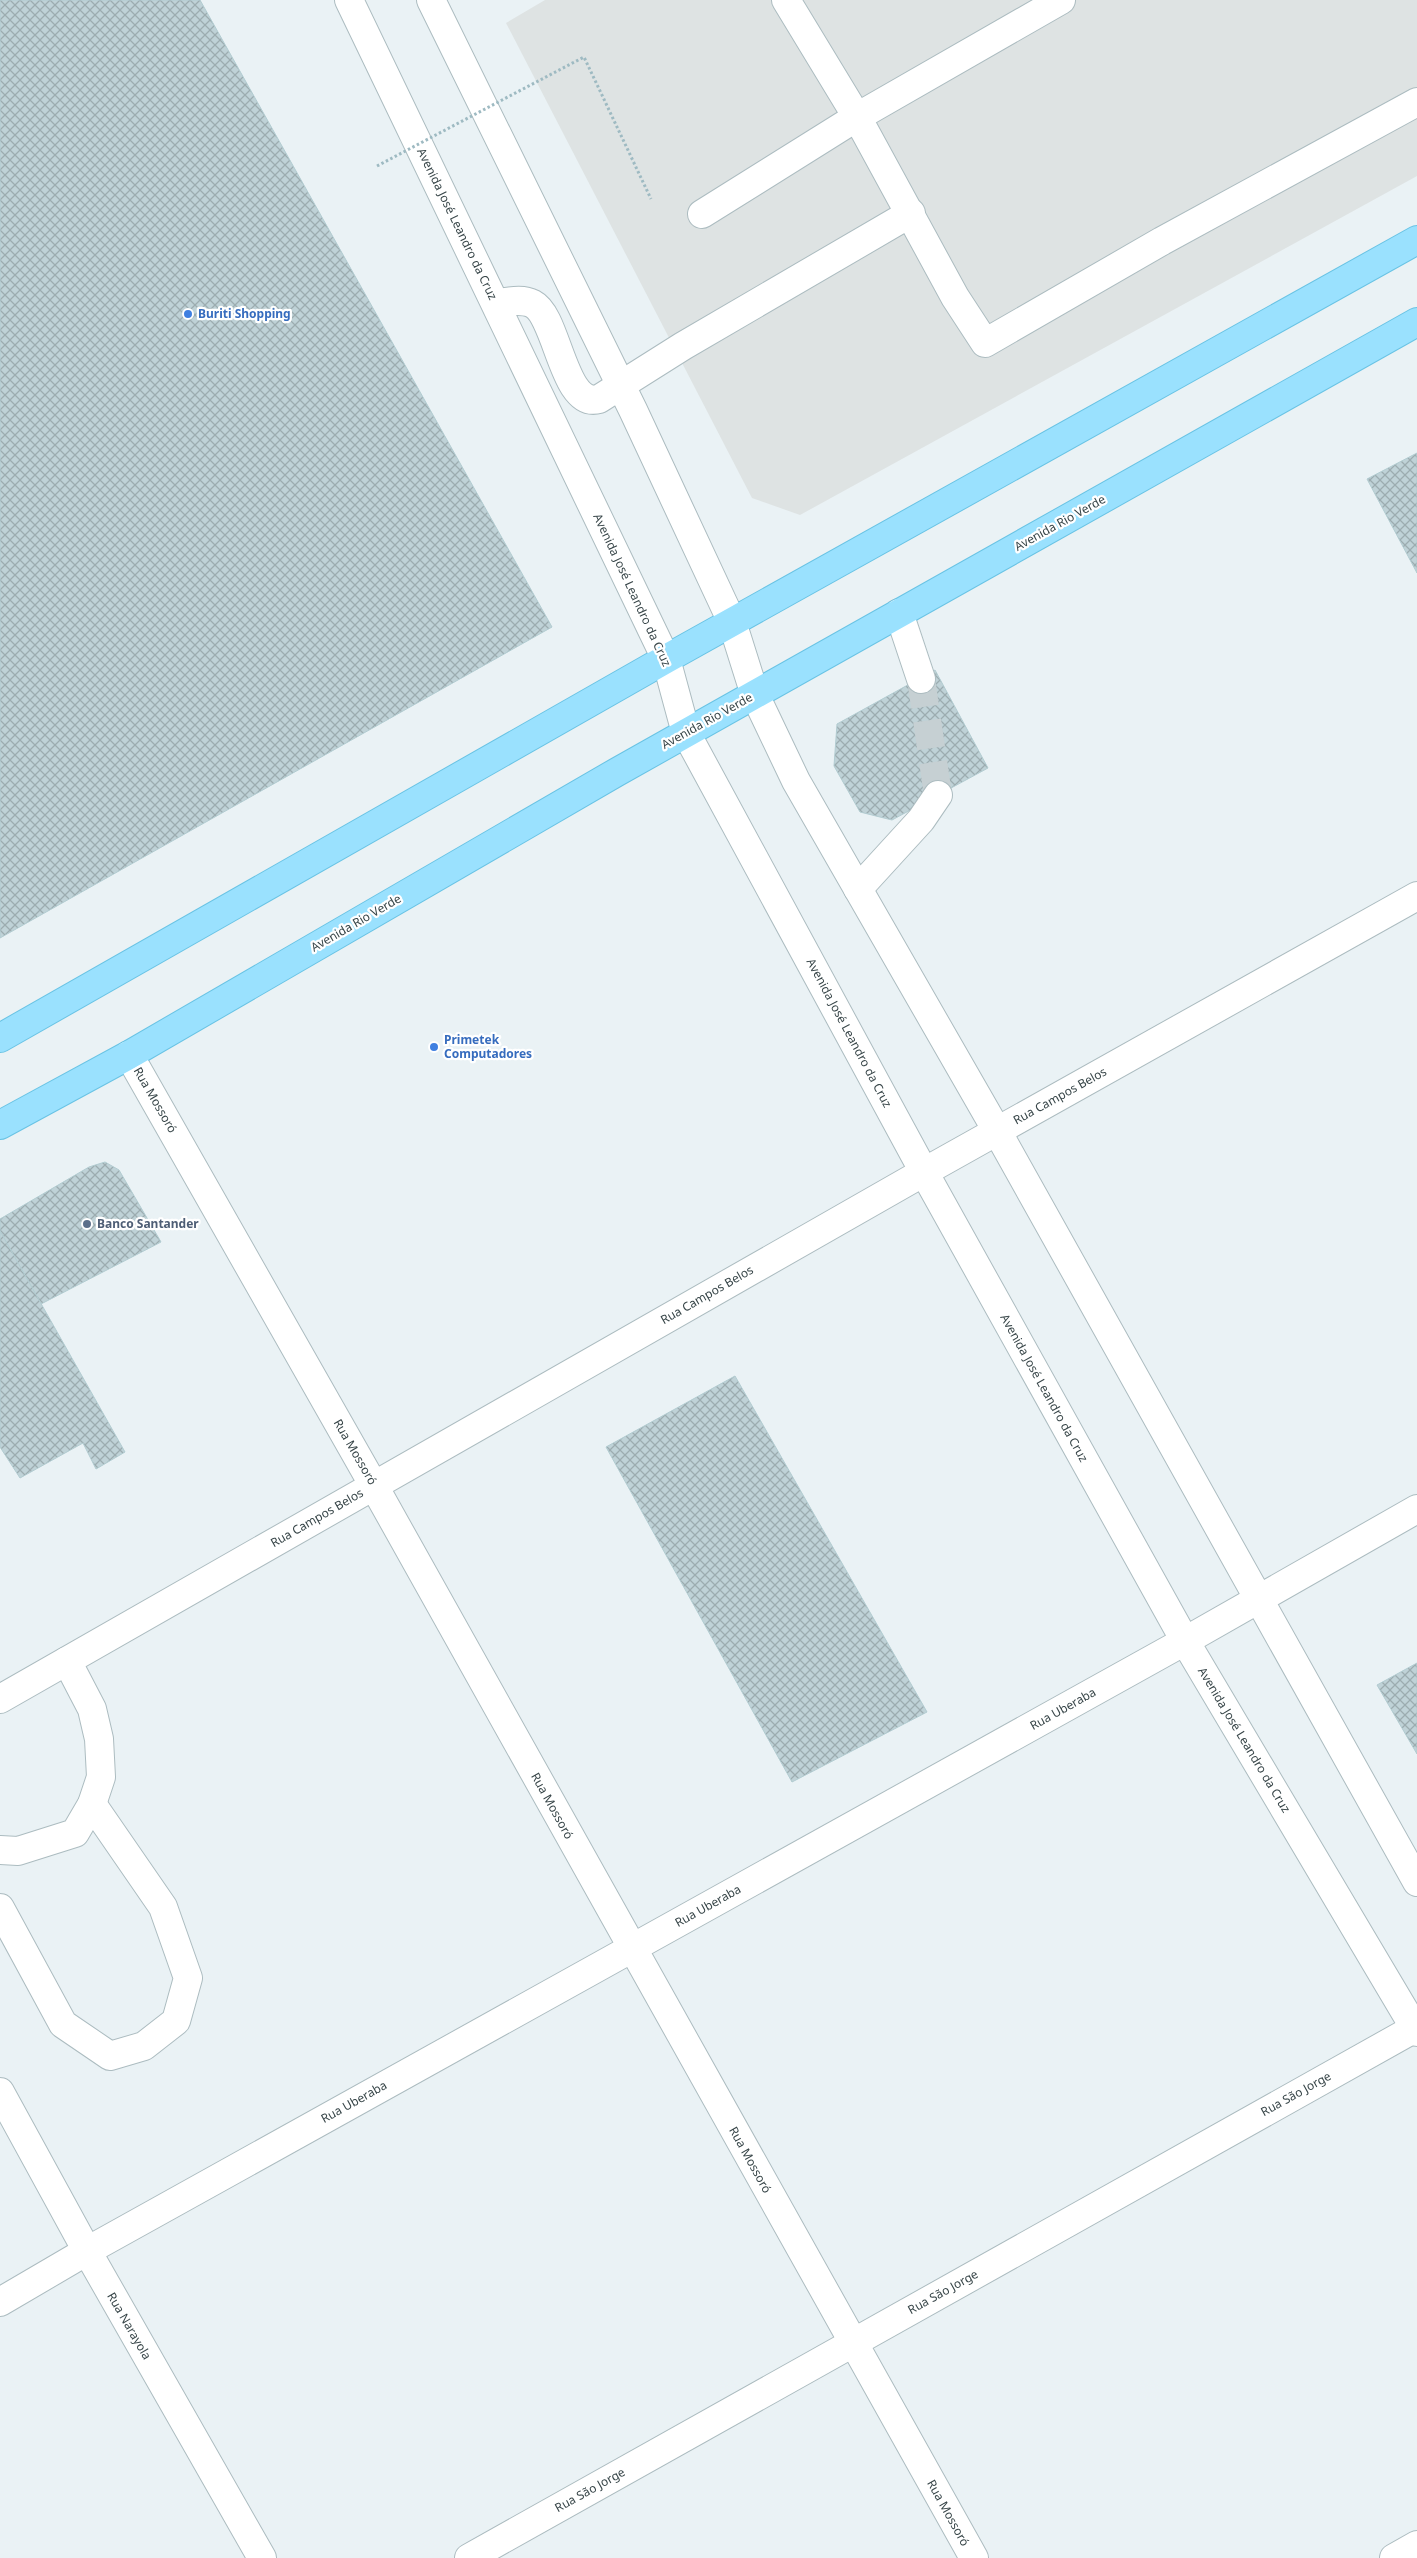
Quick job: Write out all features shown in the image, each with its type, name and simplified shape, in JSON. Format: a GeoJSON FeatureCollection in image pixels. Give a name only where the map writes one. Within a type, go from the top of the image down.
{"type":"FeatureCollection","features":[{"type":"Feature","properties":{"kind":"main road"},"geometry":{"type":"LineString","coordinates":[[0,1038],[666,659],[1417,240]]}},
{"type":"Feature","properties":{"kind":"main road","name":"Avenida Rio Verde"},"geometry":{"type":"LineString","coordinates":[[0,1125],[129,1055],[754,695],[1417,322]]}},
{"type":"Feature","properties":{"kind":"street","name":"Avenida José Leandro da Cruz"},"geometry":{"type":"LineString","coordinates":[[349,0],[666,659],[686,734],[924,1172],[1185,1641],[1416,2029]]}},
{"type":"Feature","properties":{"kind":"street"},"geometry":{"type":"LineString","coordinates":[[431,0],[621,385],[732,622],[754,695],[796,781],[997,1131],[1417,1882]]}},
{"type":"Feature","properties":{"kind":"street"},"geometry":{"type":"LineString","coordinates":[[786,0],[857,117],[955,296],[985,343],[1170,236],[1417,102]]}},
{"type":"Feature","properties":{"kind":"street"},"geometry":{"type":"LineString","coordinates":[[702,214],[857,117],[1061,0]]}},
{"type":"Feature","properties":{"kind":"street"},"geometry":{"type":"LineString","coordinates":[[496,303],[522,300],[536,305],[582,397],[591,401],[911,213]]}},
{"type":"Feature","properties":{"kind":"street"},"geometry":{"type":"LineString","coordinates":[[899,613],[921,679]]}},
{"type":"Feature","properties":{"kind":"street"},"geometry":{"type":"LineString","coordinates":[[858,889],[921,820],[938,795]]}},
{"type":"Feature","properties":{"kind":"street","name":"Rua Campos Belos"},"geometry":{"type":"LineString","coordinates":[[0,1699],[924,1172],[1417,896]]}},
{"type":"Feature","properties":{"kind":"street","name":"Rua Mossoró"},"geometry":{"type":"LineString","coordinates":[[129,1055],[374,1486],[974,2558]]}},
{"type":"Feature","properties":{"kind":"street","name":"Rua Uberaba"},"geometry":{"type":"LineString","coordinates":[[0,2302],[87,2251],[1185,1641],[1417,1509]]}},
{"type":"Feature","properties":{"kind":"street"},"geometry":{"type":"LineString","coordinates":[[0,1850],[18,1851],[75,1833],[92,1804],[101,1777],[99,1739],[92,1709],[67,1661]]}},
{"type":"Feature","properties":{"kind":"street"},"geometry":{"type":"LineString","coordinates":[[0,1908],[63,2024],[110,2056],[144,2046],[176,2021],[188,1978],[163,1907],[92,1804]]}},
{"type":"Feature","properties":{"kind":"street","name":"Rua São Jorge"},"geometry":{"type":"LineString","coordinates":[[469,2558],[1416,2029]]}},
{"type":"Feature","properties":{"kind":"street","name":"Rua Narayola"},"geometry":{"type":"LineString","coordinates":[[0,2092],[87,2251],[262,2558]]}},
{"type":"Feature","properties":{"kind":"street"},"geometry":{"type":"LineString","coordinates":[[1394,2558],[1417,2545]]}},
{"type":"Feature","properties":{"kind":"path"},"geometry":{"type":"LineString","coordinates":[[377,166],[584,57],[651,199]]}},
{"type":"Feature","properties":{"kind":"shaded area"},"geometry":{"type":"Polygon","coordinates":[[[545,0],[1417,0],[1417,176],[800,515],[752,498],[506,23],[545,0]]]}},
{"type":"Feature","properties":{"kind":"building","name":"Buriti Shopping"},"geometry":{"type":"Polygon","coordinates":[[[0,0],[200,0],[552,627],[0,938],[0,0]]]}},
{"type":"Feature","properties":{"kind":"building"},"geometry":{"type":"Polygon","coordinates":[[[1417,453],[1417,573],[1367,479],[1417,453]]]}},
{"type":"Feature","properties":{"kind":"building"},"geometry":{"type":"Polygon","coordinates":[[[935,670],[988,768],[892,820],[860,812],[834,766],[837,724],[935,670]]]}},
{"type":"Feature","properties":{"kind":"building"},"geometry":{"type":"Polygon","coordinates":[[[105,1162],[119,1170],[161,1242],[41,1304],[0,1231],[0,1219],[89,1167],[105,1162]]]}},
{"type":"Feature","properties":{"kind":"building"},"geometry":{"type":"Polygon","coordinates":[[[0,1231],[125,1452],[96,1469],[83,1443],[20,1478],[0,1447],[0,1231]]]}},
{"type":"Feature","properties":{"kind":"building"},"geometry":{"type":"Polygon","coordinates":[[[735,1376],[927,1712],[792,1782],[606,1447],[735,1376]]]}},
{"type":"Feature","properties":{"kind":"building"},"geometry":{"type":"Polygon","coordinates":[[[1417,1663],[1417,1754],[1377,1685],[1417,1663]]]}},
{"type":"Feature","properties":{"kind":"tunnel"},"geometry":{"type":"LineString","coordinates":[[921,679],[938,795]]}},
{"type":"Feature","properties":{"kind":"place","name":"Buriti Shopping"},"geometry":{"type":"Point","coordinates":[188,314]}},
{"type":"Feature","properties":{"kind":"place","name":"Primetek Computadores"},"geometry":{"type":"Point","coordinates":[434,1047]}},
{"type":"Feature","properties":{"kind":"place","name":"Banco Santander"},"geometry":{"type":"Point","coordinates":[87,1224]}}]}
